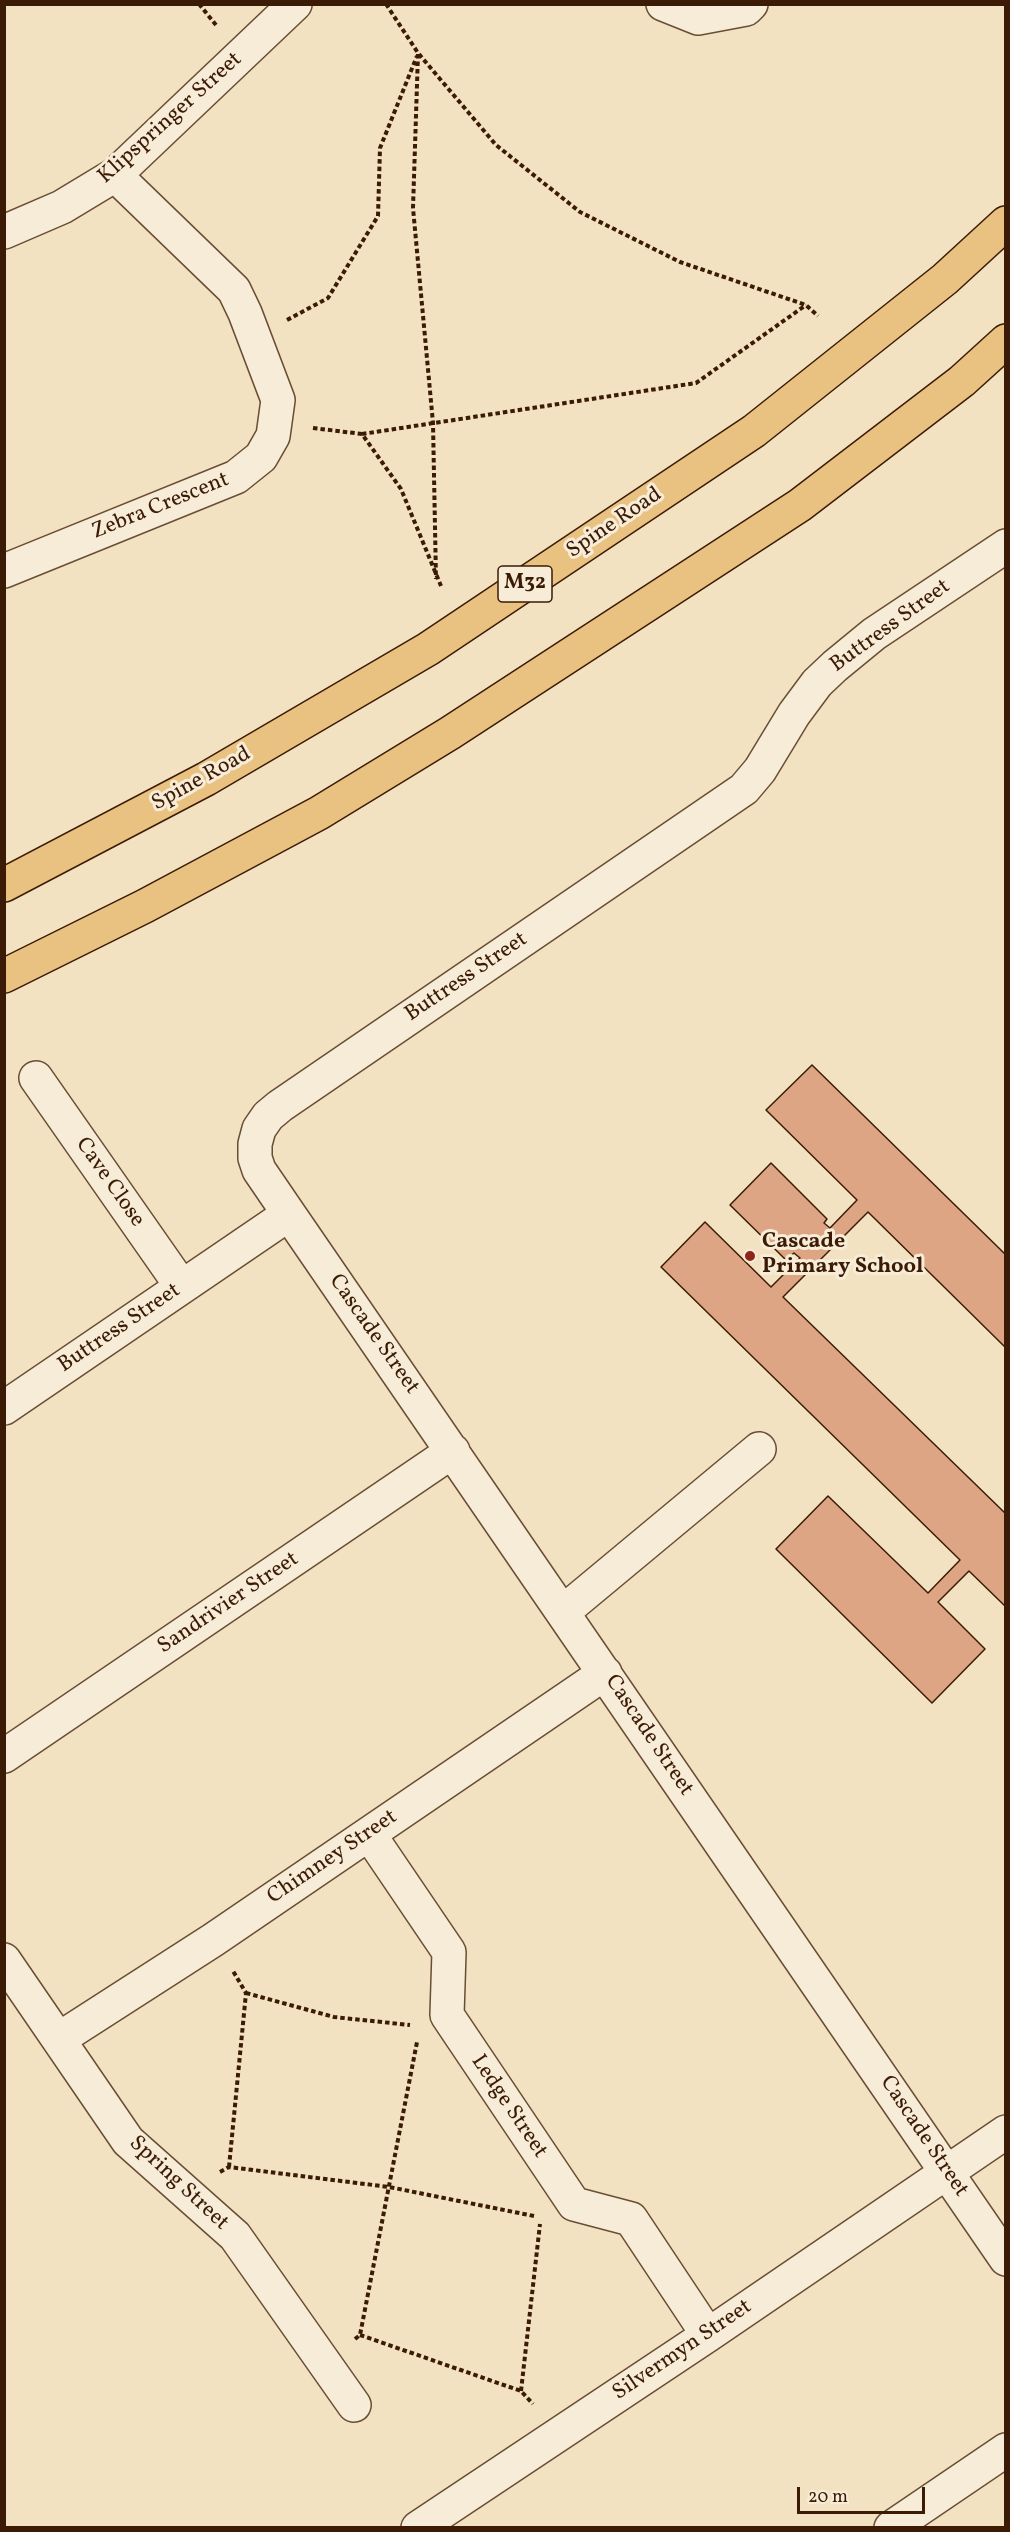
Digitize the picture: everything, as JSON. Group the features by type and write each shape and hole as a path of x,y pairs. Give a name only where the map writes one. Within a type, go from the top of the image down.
{"main road":[{"name":"Spine Road","path":"4,885 206,779 428,649 754,431 945,279 1005,223"},
{"path":"4,976 145,906 319,813 450,733 800,505 962,381 1005,341"}],"street":[{"name":"Klipspringer Street","path":"4,232 62,207 116,175 295,4"},
{"path":"663,4 698,18 746,9 751,4"},
{"name":"Zebra Crescent","path":"4,571 236,477 261,457 273,435 278,400 255,337 234,290 116,175"},
{"name":"Buttress Street","path":"4,1408 289,1214 259,1170 255,1158 255,1144 259,1129 268,1116 744,789 760,770 794,714 817,683 834,666 874,634 1005,546"},
{"name":"Cave Close","path":"36,1078 182,1287"},
{"name":"Cascade Street","path":"289,1214 1005,2259"},
{"path":"563,1612 759,1449"},
{"name":"Sandrivier Street","path":"4,1756 453,1451"},
{"name":"Chimney Street","path":"59,2039 213,1940 605,1673"},
{"name":"Ledge Street","path":"369,1834 449,1952 447,2015 567,2194 574,2204 631,2219 708,2335"},
{"name":"Spring Street","path":"4,1960 128,2141 235,2236 354,2406"},
{"name":"Silvermyn Street","path":"418,2528 708,2335 1005,2132"},
{"path":"891,2528 1005,2450"}],"path":[{"path":"386,4 418,53 496,145 580,212 680,262 806,305 818,316"},
{"path":"255,337 328,298 378,216 380,148 418,53"},
{"path":"418,53 412,208 433,423 436,579"},
{"path":"276,423 362,434 696,383 806,305"},
{"path":"362,434 401,489 436,579 441,586"},
{"path":"213,1940 246,1993 229,2167"},
{"path":"246,1993 334,2018 420,2026"},
{"path":"328,2368 360,2335 418,2037"},
{"path":"187,2194 229,2167 389,2187 540,2217 521,2391"},
{"path":"360,2335 521,2391 559,2434"}],"building":[{"path":"812,1065 1006,1255 1006,1348 868,1212 783,1297 1006,1514 1006,1607 969,1571 938,1602 985,1649 932,1703 776,1549 828,1496 928,1593 960,1560 661,1267 705,1222 771,1287 800,1258 794,1253 786,1260 730,1205 771,1163 827,1219 824,1223 830,1228 857,1200 766,1110"}],"place":[{"name":"Cascade Primary School","path":"750,1256"}]}
